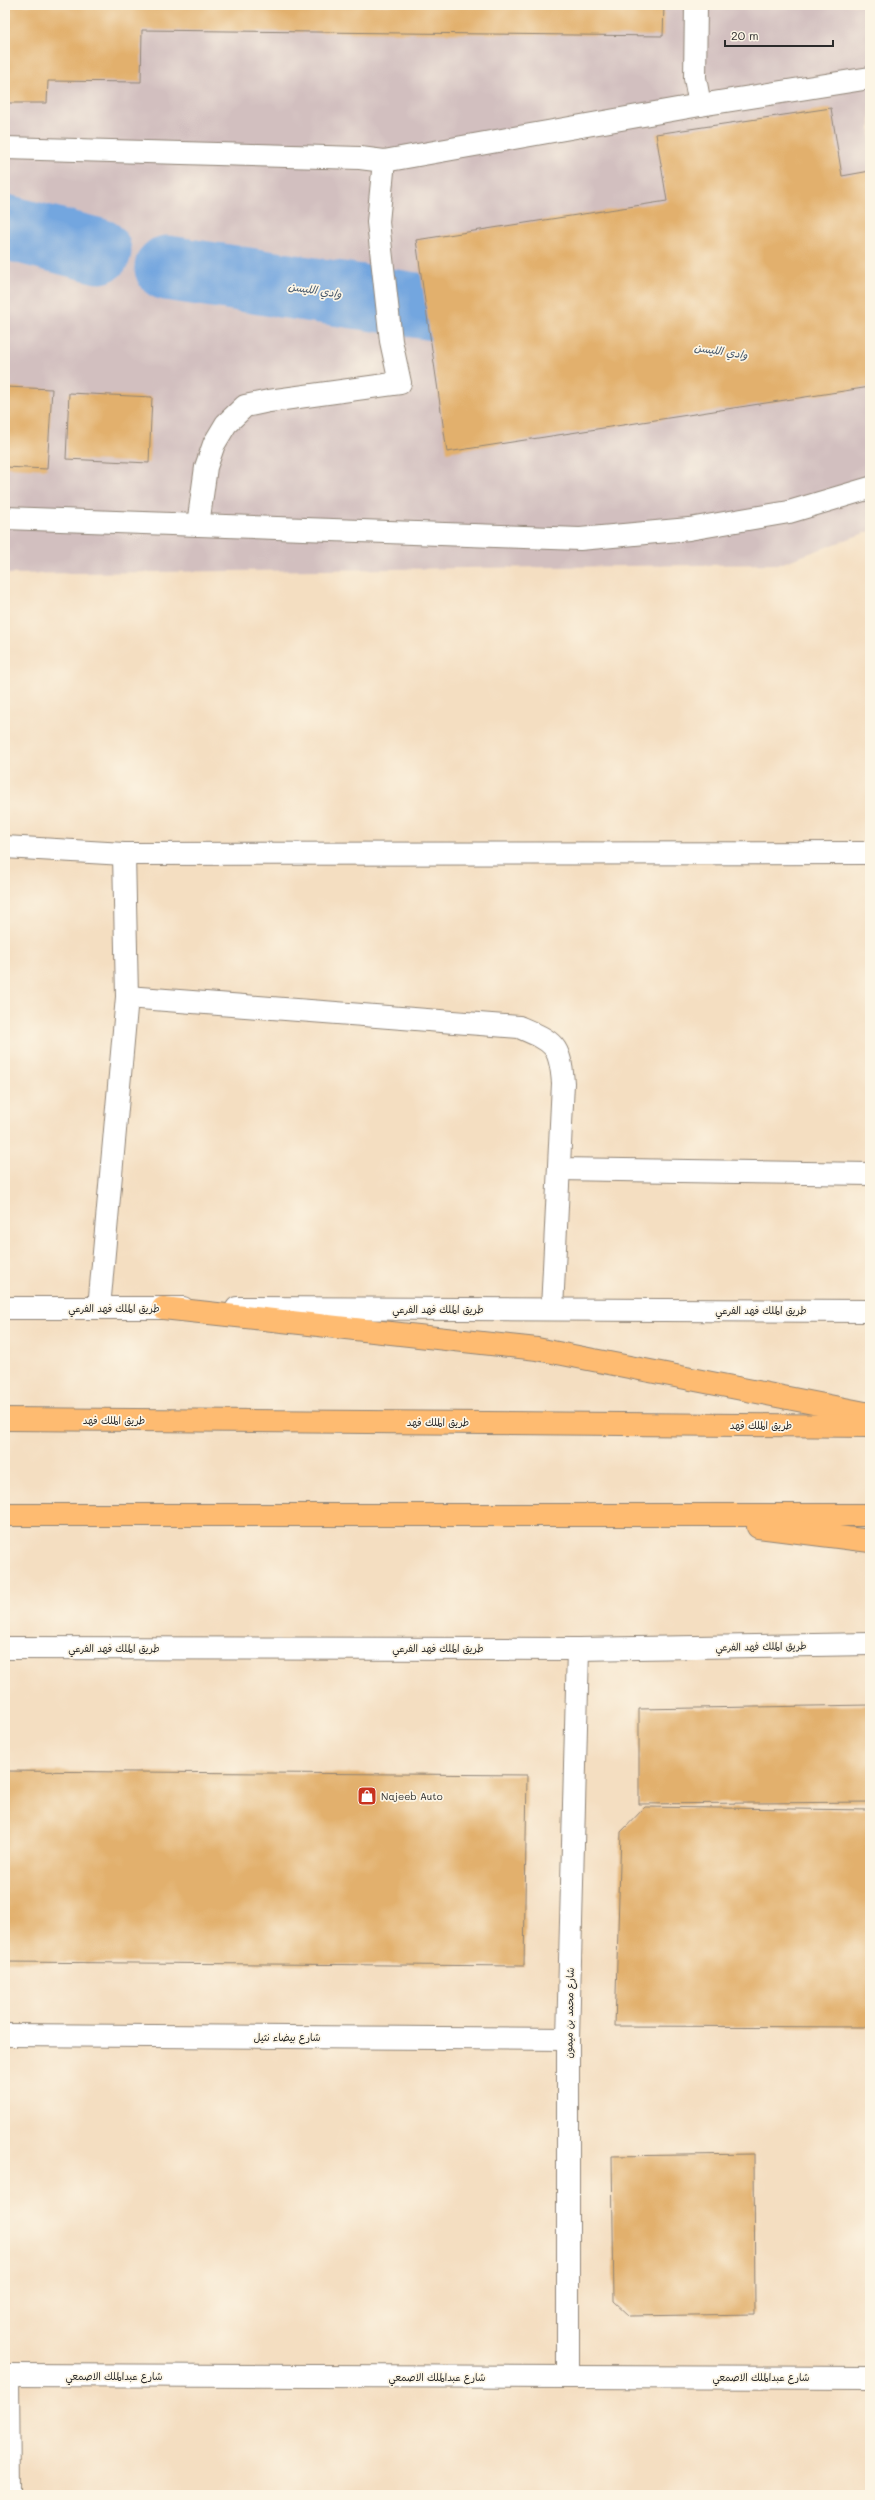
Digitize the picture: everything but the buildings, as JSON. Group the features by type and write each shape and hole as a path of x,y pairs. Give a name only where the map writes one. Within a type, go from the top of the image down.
{"highway":[{"path":"163,1308 537,1349 870,1414"},
{"name":"طريق الملك فهد","path":"5,1419 870,1426"},
{"path":"5,1515 870,1515"},
{"path":"666,1515 870,1541"}],"street":[{"path":"696,5 695,78 700,105"},
{"path":"5,148 352,158 384,161 700,105 870,78"},
{"path":"198,525 206,466 214,444 226,424 245,406 269,401 400,383 391,341 378,222 384,161"},
{"path":"5,518 580,540 689,529 790,512 870,488"},
{"path":"5,847 124,854 870,853"},
{"path":"99,1308 127,997 124,854"},
{"path":"127,997 519,1027 545,1038 561,1056 563,1083 552,1309"},
{"path":"559,1169 870,1174"},
{"name":"طريق الملك فهد الفرعي","path":"5,1308 870,1311"},
{"name":"طريق الملك فهد الفرعي","path":"5,1648 578,1648 870,1644"},
{"name":"شارع محمد بن ميمون","path":"568,2377 568,2039 578,1648"},
{"name":"شارع بيضاء نثيل","path":"5,2035 568,2039"},
{"path":"7,2375 9,2495"},
{"name":"شارع عبدالملك الاصمعي","path":"7,2375 870,2378"}],"shaded area":[{"path":"5,5 870,5 870,531 780,564 5,574"}],"waterway":[{"name":"وادي الليسن","path":"5,227 99,251"},
{"name":"وادي الليسن","path":"167,268 462,312"}],"place":[{"name":"Najeeb Auto","path":"367,1796"}]}
